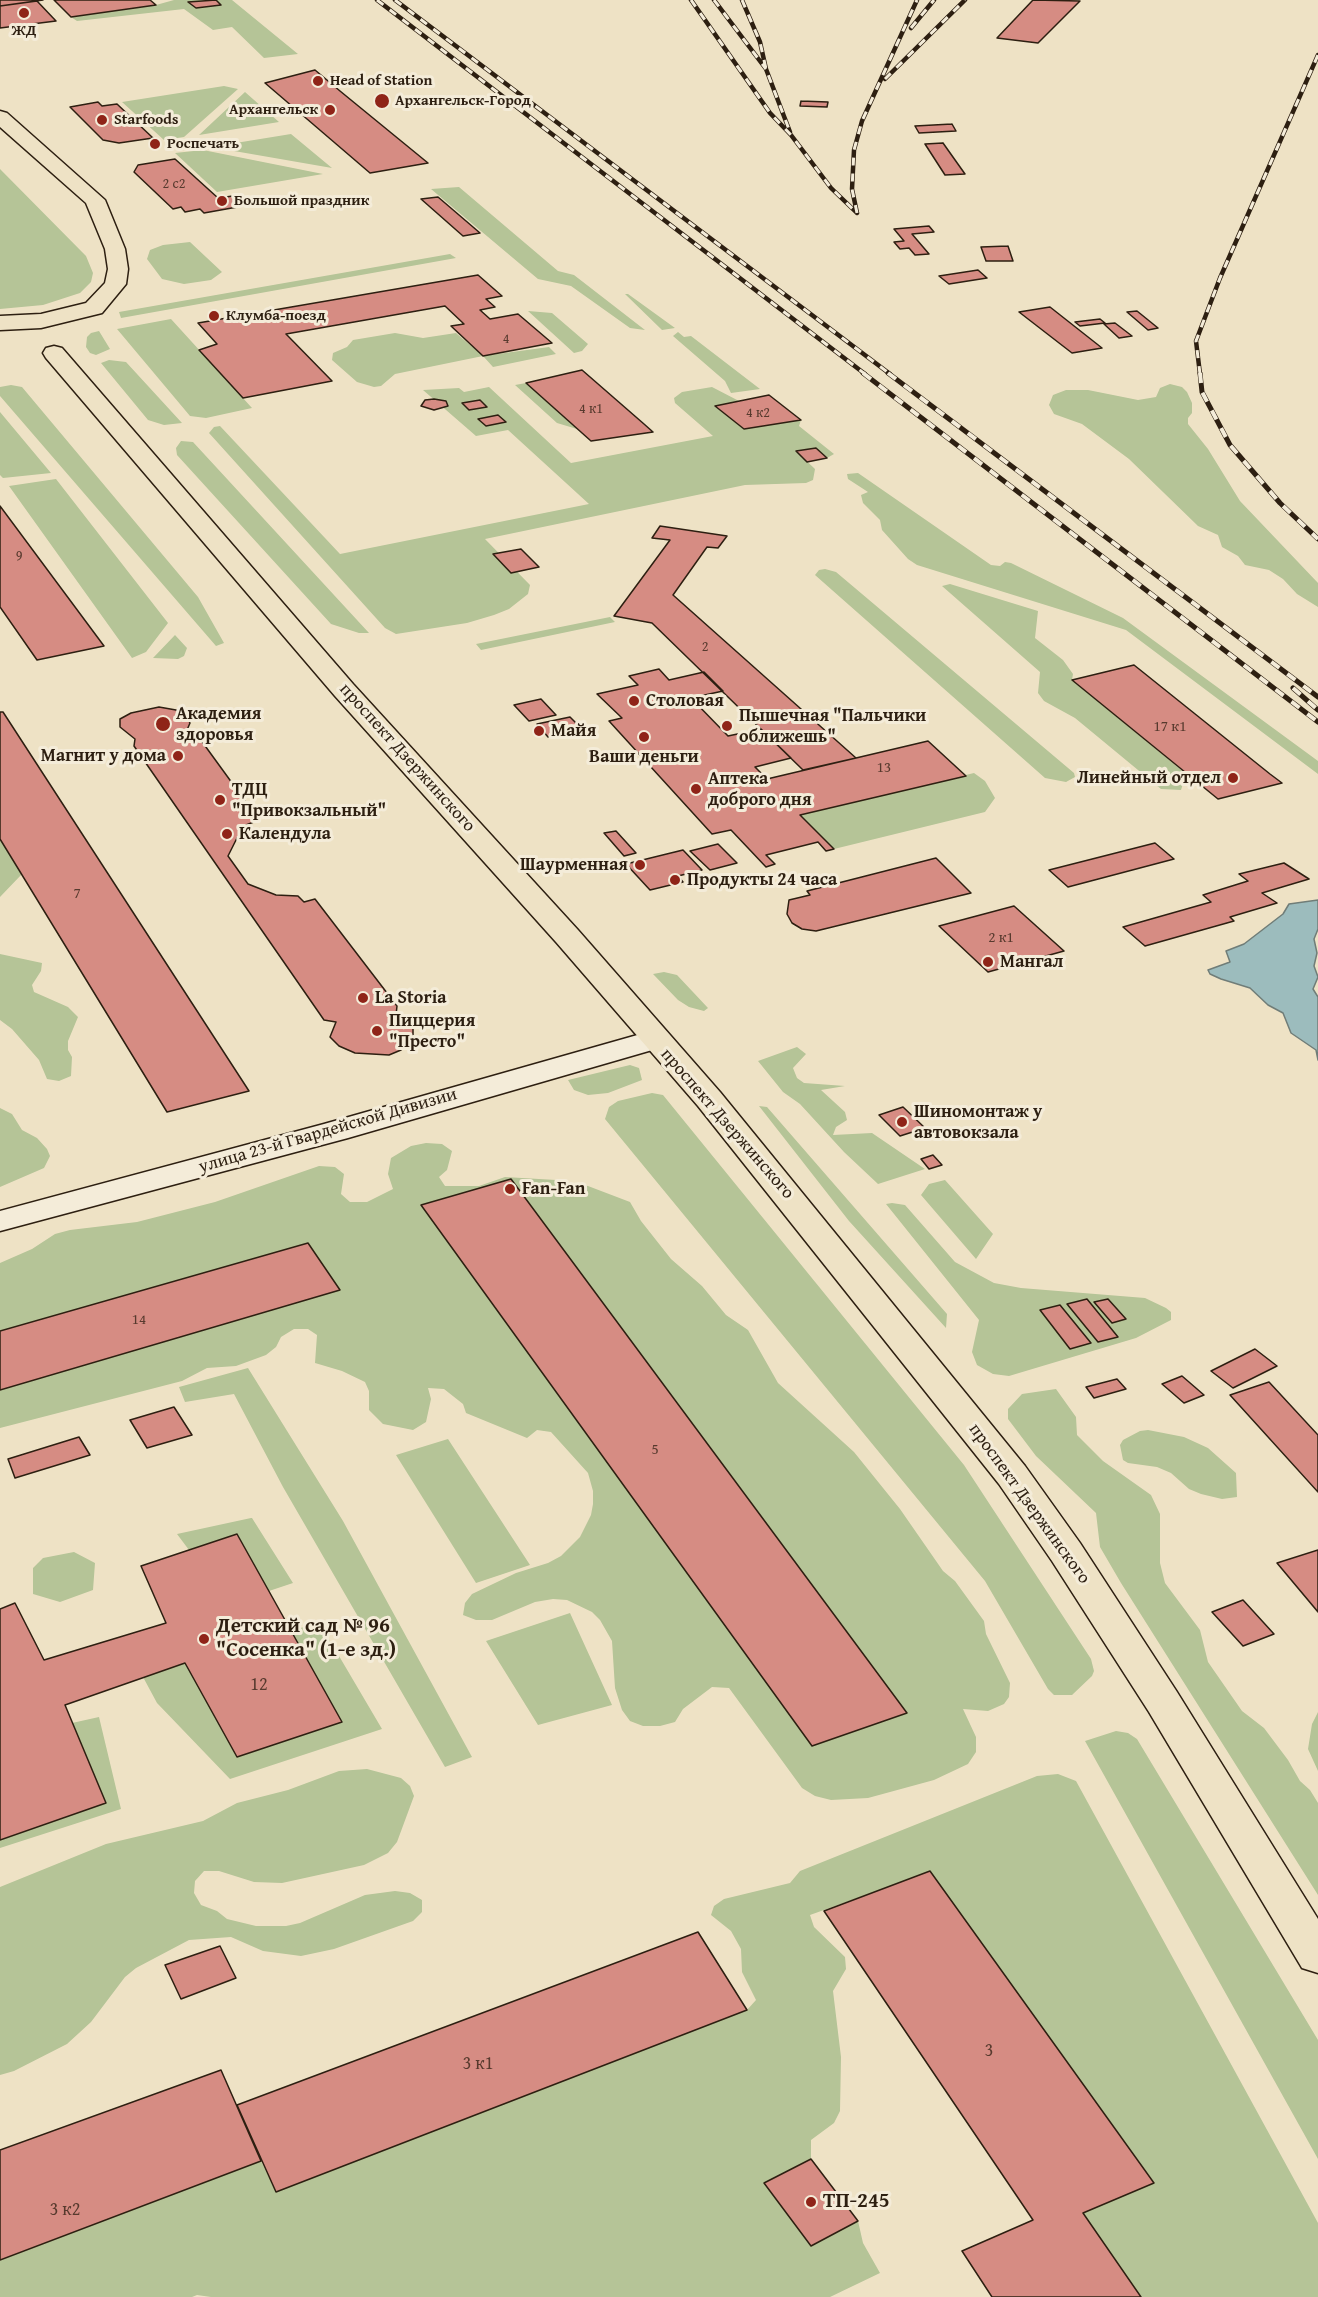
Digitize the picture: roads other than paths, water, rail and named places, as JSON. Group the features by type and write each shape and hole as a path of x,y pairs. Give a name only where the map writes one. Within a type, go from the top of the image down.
{"main road":[{"path":"0,117 95,200 115,249 118,269 115,284 94,308 36,347 0,336"},
{"path":"0,323 50,319 94,308"},
{"name":"проспект Дзержинского","path":"36,347 567,936 655,1040 709,1099 797,1206 930,1377 1012,1475 1066,1552 1163,1702 1318,1956"}],"street":[{"name":"улица 23-й Гвардейской Дивизии","path":"0,1221 336,1131 655,1040"}],"water":[{"path":"1318,900 1318,929 1314,939 1317,953 1314,966 1318,977 1313,989 1318,997 1318,1060 1316,1050 1291,1033 1283,1013 1268,1005 1250,988 1221,979 1210,974 1208,970 1230,962 1226,951 1244,944 1283,914 1289,904"}],"railway":[{"path":"377,0 865,374"},
{"path":"395,0 890,374"},
{"path":"691,0 770,113 791,135 831,188 857,213 852,189 854,150 862,121 917,0"},
{"path":"714,0 766,69"},
{"path":"742,0 760,42 766,69"},
{"path":"911,28 934,0"},
{"path":"885,79 965,0"},
{"path":"1200,374 1196,341 1220,278 1318,55"},
{"path":"766,69 790,132"},
{"path":"863,373 1318,722"},
{"path":"888,373 1318,697"},
{"path":"1200,373 1202,392 1230,445 1280,503 1318,539"},
{"path":"1293,688 1318,710"}],"place":[{"name":"ЖД","path":"24,13"},
{"name":"Head of Station","path":"318,81"},
{"name":"Архангельск-Город","path":"382,101"},
{"name":"Архангельск","path":"330,110"},
{"name":"Starfoods","path":"102,120"},
{"name":"Роспечать","path":"155,144"},
{"name":"Большой праздник","path":"222,201"},
{"name":"Клумба-поезд","path":"214,316"},
{"name":"Столовая","path":"634,701"},
{"name":"Академия здоровья","path":"163,724"},
{"name":"Пышечная \"Пальчики оближешь\"","path":"727,726"},
{"name":"Майя","path":"539,731"},
{"name":"Ваши деньги","path":"644,737"},
{"name":"Магнит у дома","path":"178,756"},
{"name":"Линейный отдел","path":"1233,778"},
{"name":"Аптека доброго дня","path":"696,789"},
{"name":"ТДЦ \"Привокзальный\"","path":"220,800"},
{"name":"Календула","path":"227,834"},
{"name":"Шаурменная","path":"640,865"},
{"name":"Продукты 24 часа","path":"675,880"},
{"name":"Мангал","path":"988,962"},
{"name":"La Storia","path":"363,998"},
{"name":"Пиццерия \"Престо\"","path":"377,1031"},
{"name":"Шиномонтаж у автовокзала","path":"902,1122"},
{"name":"Fan-Fan","path":"510,1189"},
{"name":"Детский сад № 96 \"Сосенка\" (1-е зд.)","path":"204,1639"},
{"name":"ТП-245","path":"811,2202"}]}
